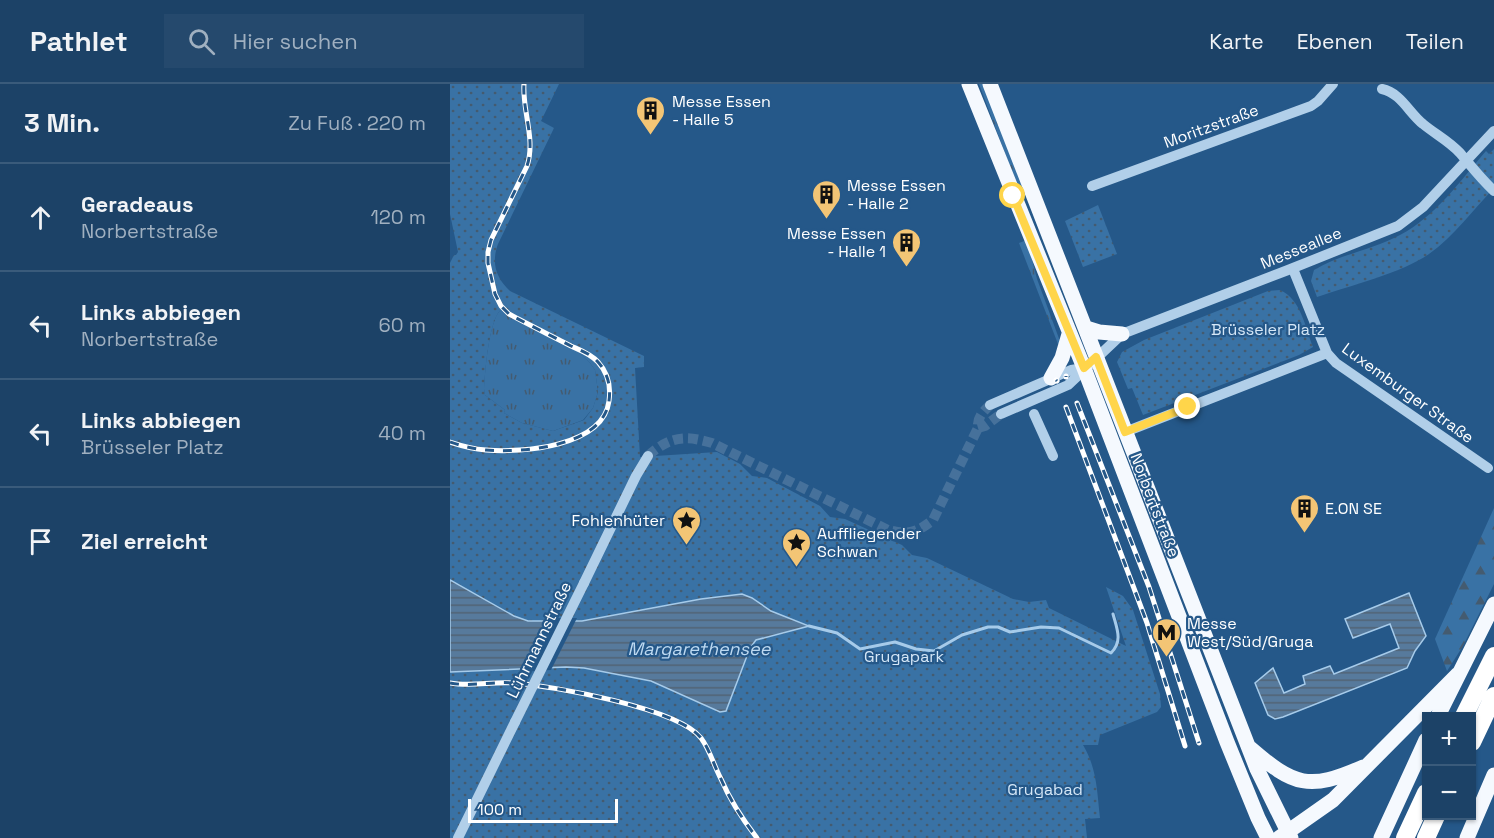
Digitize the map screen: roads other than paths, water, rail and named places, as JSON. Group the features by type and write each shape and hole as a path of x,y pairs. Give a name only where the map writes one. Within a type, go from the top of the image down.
{"highway":[{"path":"1466,712 1494,656"},
{"path":"1476,734 1494,696"},
{"path":"1405,838 1422,802"},
{"path":"1426,838 1434,820"}],"main road":[{"name":"Norbertstraße","path":"969,84 1084,368 1257,818 1268,838"},
{"name":"Norbertstraße","path":"990,84 1248,746 1286,836"},
{"path":"1086,328 1099,332 1122,334"},
{"path":"1051,378 1062,358 1069,334"},
{"path":"1440,712 1494,604"},
{"path":"1286,836 1333,800 1458,674"},
{"path":"1248,746 1272,767 1305,783 1337,778 1371,764"},
{"path":"1381,838 1422,749"},
{"path":"1467,838 1494,775"}],"street":[{"name":"Moritzstraße","path":"1092,186 1311,106 1333,84"},
{"path":"1382,89 1395,94 1423,124 1443,137 1494,191"},
{"name":"Messeallee","path":"1096,357 1122,334 1398,226 1423,207 1494,131"},
{"name":"Luxemburger Straße","path":"1293,269 1327,352 1336,363 1488,468"},
{"path":"1125,432 1327,352"},
{"path":"1000,414 1068,385 1096,357"},
{"path":"990,405 1071,370 1084,368"},
{"path":"1034,414 1053,456"},
{"name":"Lührmannstraße","path":"458,838 636,476 648,456"}],"water":[{"name":"Margarethensee","path":"450,580 514,616 528,621 582,621 701,599 742,594 771,611 809,626 756,640 750,648 726,711 720,712 651,681 584,668 450,672"},
{"path":"1409,593 1426,636 1415,651 1407,668 1283,717 1275,719 1268,715 1255,683 1273,668 1284,693 1305,684 1303,676 1330,666 1334,674 1399,648 1390,624 1353,638 1345,619"}],"waterway":[{"path":"809,626 837,633 860,649 895,642 916,649 934,651 962,635 988,627 998,627 1010,632 1041,627 1059,628 1111,653 1118,639 1113,614"}],"tunnel":[{"path":"648,456 663,444 678,439 686,438 712,443 888,530 912,532 933,520 978,428 980,418 990,405"},
{"path":"978,428 985,426 1001,414"}],"railway":[{"path":"450,442 477,449 501,451 559,444 577,438 592,428 603,416 609,401 610,391 606,375 595,359 509,314 501,306 495,294 488,263 488,252 491,240 527,166 529,156 524,84"},
{"path":"1077,403 1149,587 1199,743"},
{"path":"1066,407 1147,623 1185,746"},
{"path":"450,683 514,683 584,694 642,708 688,727 701,738 733,802 757,838"}],"place":[{"name":"Messe Essen - Halle 5","path":"651,136"},
{"name":"Messe Essen - Halle 2","path":"826,220"},
{"name":"Messe Essen - Halle 1","path":"907,268"},
{"name":"E.ON SE","path":"1304,534"},
{"name":"Fohlenhüter","path":"686,546"},
{"name":"Auffliegender Schwan","path":"796,568"},
{"name":"Messe West/Süd/Gruga","path":"1166,658"}],"park label":[{"name":"Brüsseler Platz","path":"1268,329"},
{"name":"Grugapark","path":"904,656"},
{"name":"Grugabad","path":"1045,789"}]}
